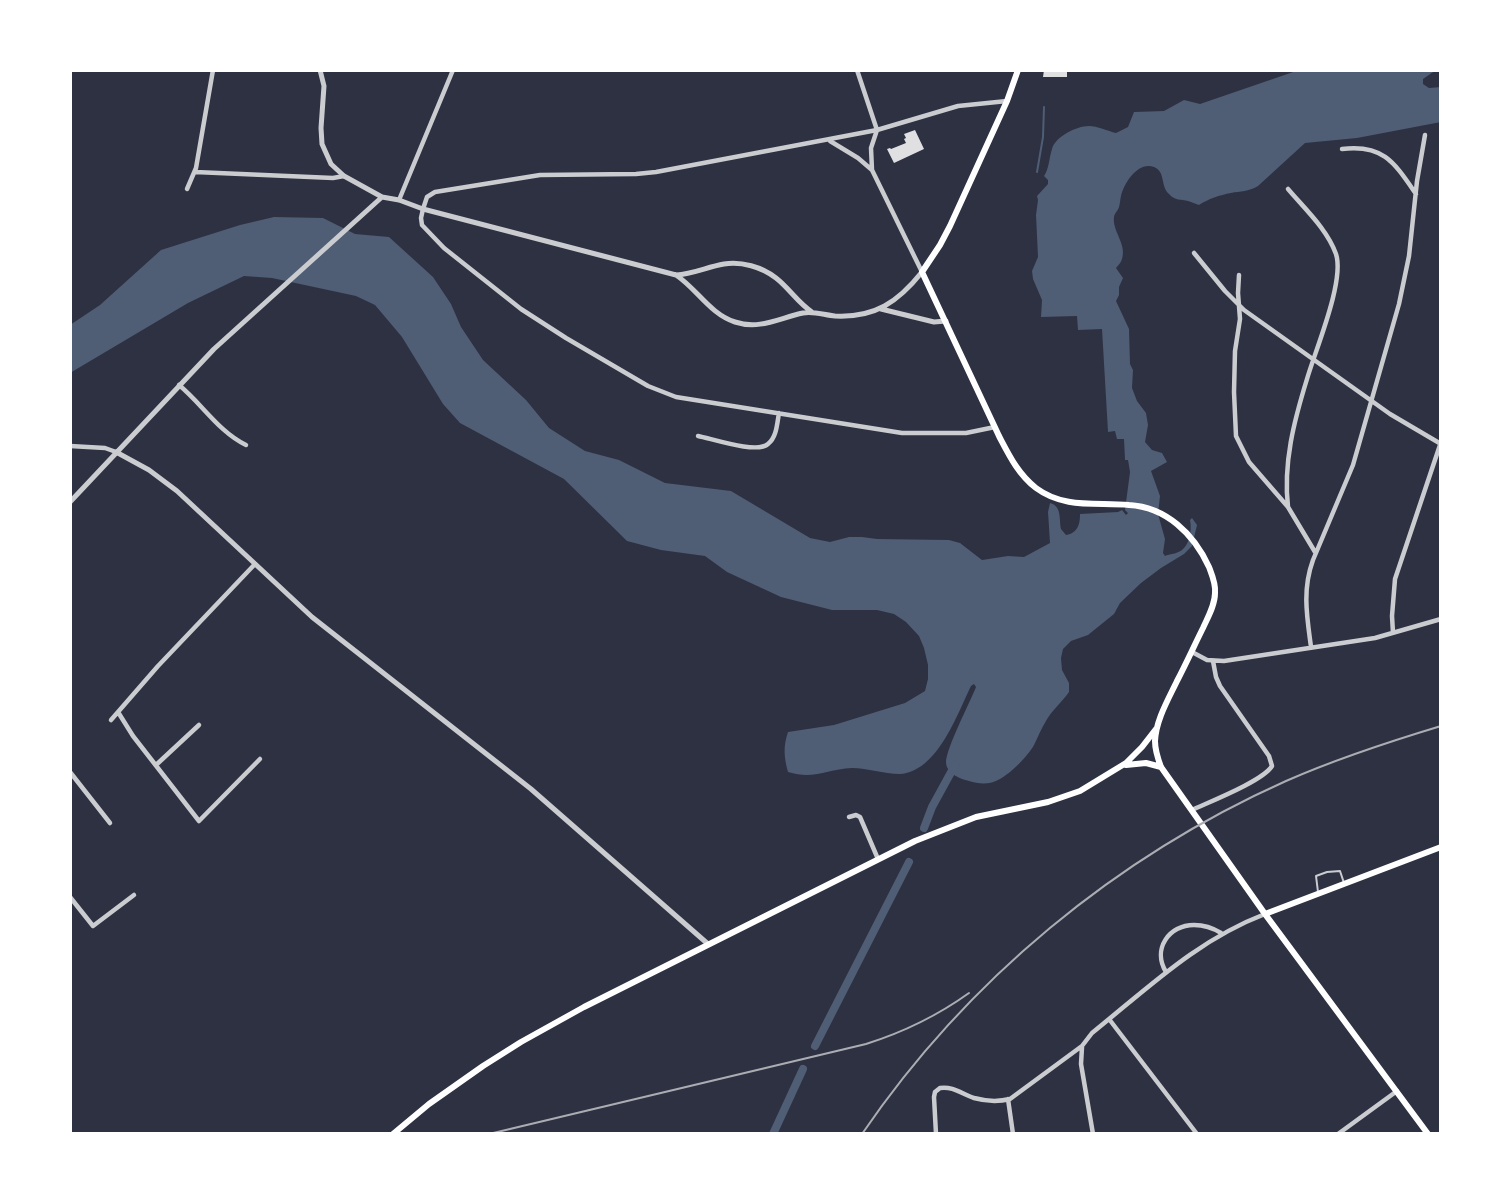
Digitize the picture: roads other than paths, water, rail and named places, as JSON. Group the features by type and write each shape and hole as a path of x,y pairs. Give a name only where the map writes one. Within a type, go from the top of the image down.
{"main road":[{"path":"1018,70 1007,101 950,226 922,272 995,427 1017,468 1029,482 1040,491 1078,504 1126,505 1160,512 1191,538 1209,566 1215,590 1213,606 1158,726 1156,748 1161,767 1265,914 1428,1134"},
{"path":"393,1134 460,1082 521,1042 584,1007 915,841 987,814 1070,796 1121,767 1142,747 1158,726"},
{"path":"1121,767 1139,763 1152,763 1161,767"},
{"path":"1265,914 1441,847"}],"street":[{"path":"187,189 195,172 213,70"},
{"path":"320,70 324,86 321,144 331,164 344,176 382,197 676,275 724,264 751,266 776,278 812,312"},
{"path":"399,200 453,70"},
{"path":"676,275 718,313 735,322 757,325 812,312 852,316 881,309 898,298 922,272 872,170 870,148 877,130 857,70"},
{"path":"995,427 960,433 902,433 676,397 648,386 521,309 444,248 422,225 421,218 427,197 435,192 540,175 656,172 877,130 958,106 1007,101"},
{"path":"1311,647 1305,593 1308,576 1347,480 1401,295 1411,244 1425,135"},
{"path":"830,140 872,170"},
{"path":"1342,149 1363,147 1382,153 1398,169 1416,194"},
{"path":"195,172 333,178 344,176"},
{"path":"1288,190 1323,230 1337,260 1335,286 1290,444 1286,474 1288,507"},
{"path":"70,502 226,337 382,197"},
{"path":"1194,253 1239,306 1370,400 1441,443 1395,579 1393,633"},
{"path":"1239,275 1234,399 1239,444 1252,467 1288,507 1316,553"},
{"path":"881,309 932,322 946,321"},
{"path":"179,385 233,438 246,445"},
{"path":"698,436 762,447 773,439 779,413"},
{"path":"70,446 105,448 116,452 166,482 312,617 531,789 708,944"},
{"path":"111,720 254,564"},
{"path":"1192,652 1213,661 1367,640 1441,619"},
{"path":"1192,810 1269,772 1272,766 1269,756 1220,686 1213,661"},
{"path":"118,712 133,736 199,821 260,759"},
{"path":"156,765 199,725"},
{"path":"70,772 110,823"},
{"path":"849,817 860,817 878,859"},
{"path":"70,897 93,926 134,895"},
{"path":"936,1134 934,1097 938,1089 954,1088 982,1100 1008,1099 1082,1046 1087,1037 1200,947 1222,933 1265,914"},
{"path":"1166,972 1161,965 1160,954 1164,941 1177,929 1192,925 1210,927 1222,933"},
{"path":"1109,1019 1197,1134"},
{"path":"1082,1046 1081,1064 1093,1134"},
{"path":"1338,1134 1397,1091"},
{"path":"1008,1099 1013,1134"}],"lane":[{"path":"1318,894 1316,876 1340,871 1345,884"}],"water":[{"path":"1299,70 1436,70 1423,79 1423,84 1429,88 1441,87 1441,122 1357,138 1305,143 1258,186 1218,196 1199,205 1171,196 1166,191 1160,172 1154,167 1143,167 1133,174 1123,191 1114,217 1123,253 1116,268 1123,278 1116,301 1129,329 1132,388 1146,413 1148,425 1145,442 1152,450 1162,453 1167,462 1151,471 1160,496 1158,514 1165,539 1165,556 1185,547 1190,536 1192,518 1197,525 1192,546 1184,554 1141,583 1120,603 1114,614 1088,635 1071,641 1063,649 1062,670 1069,683 1069,692 1048,717 1028,754 1009,773 992,782 962,779 951,772 946,762 976,687 974,684 935,753 913,771 894,774 852,768 813,775 788,772 785,742 788,732 834,725 905,703 925,691 928,665 919,636 894,614 877,610 832,610 781,597 727,572 705,556 661,550 627,541 564,479 460,423 443,404 402,337 375,305 356,296 272,278 244,276 188,303 70,373 70,325 100,305 161,250 274,217 323,218 355,234 389,237 433,277 483,360 526,400 549,428 585,451 619,460 665,483 731,491 810,538 830,542 849,537 949,540 960,543 982,560 1008,556 1024,557 1050,543 1050,503 1058,510 1061,529 1066,535 1078,528 1080,514 1122,510 1126,515 1128,513 1125,510 1130,472 1128,460 1125,460 1124,439 1117,439 1115,431 1108,432 1102,329 1078,330 1077,316 1041,317 1042,300 1033,279 1032,271 1038,257 1037,196 1048,184 1044,176 1054,145 1062,136 1084,126 1116,133 1128,127 1134,112 1164,111 1184,100 1200,104"}],"waterway":[{"path":"1037,172 1043,137 1044,107"},
{"path":"924,828 955,765"},
{"path":"815,1046 909,862"},
{"path":"773,1134 803,1069"}],"railway":[{"path":"862,1134 903,1078 997,975 1050,928 1105,885 1223,812 1286,781 1362,751 1441,726"},
{"path":"489,1134 866,1044 920,1023 969,993"}]}
